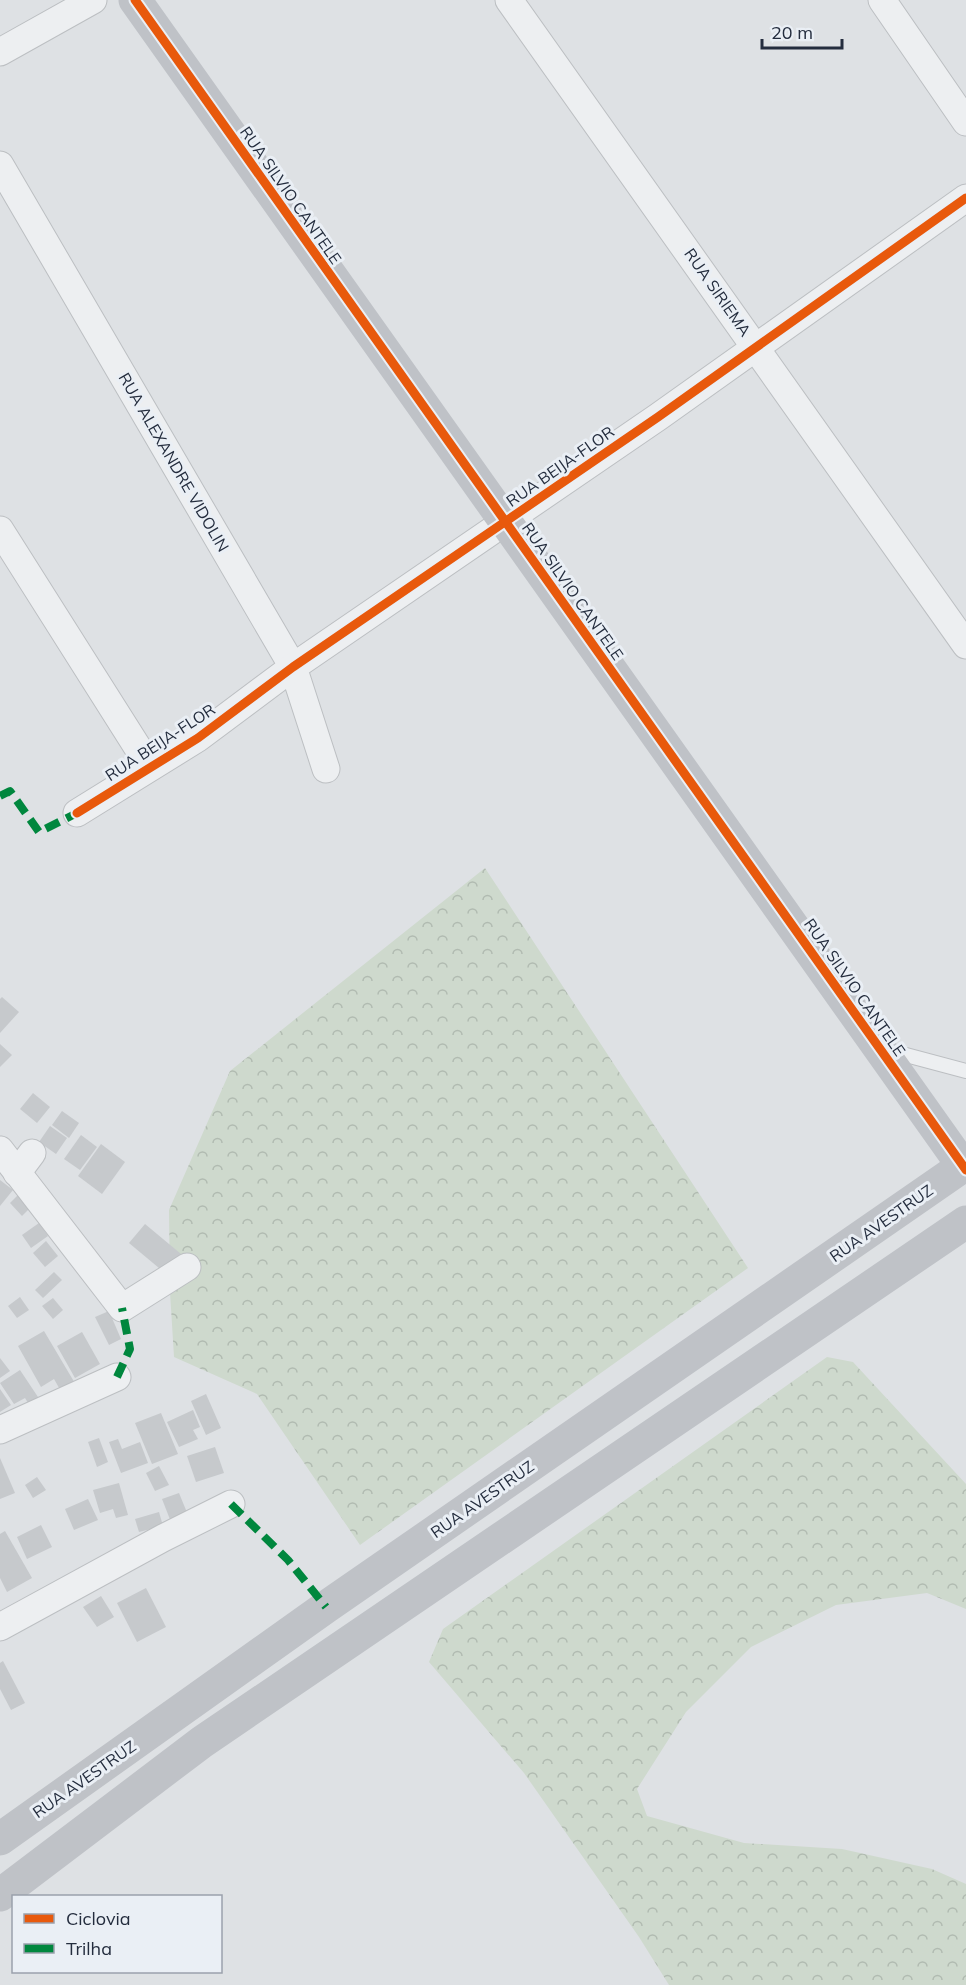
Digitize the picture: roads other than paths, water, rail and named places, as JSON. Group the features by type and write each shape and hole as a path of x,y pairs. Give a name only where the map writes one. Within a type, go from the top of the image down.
{"main road":[{"name":"RUA SILVIO CANTELE","path":"135,0 965,1167"},
{"name":"RUA AVESTRUZ","path":"0,1839 326,1607 965,1167"},
{"path":"0,1895 202,1742 966,1222"}],"street":[{"path":"0,52 93,0"},
{"name":"RUA SIRIEMA","path":"509,0 966,645"},
{"path":"882,0 966,122"},
{"name":"RUA ALEXANDRE VIDOLIN","path":"0,165 293,667 326,769"},
{"name":"RUA BEIJA-FLOR","path":"77,813 198,738 293,667 506,522 966,198"},
{"path":"0,530 150,767"},
{"path":"0,1150 25,1163 122,1308 187,1267"},
{"path":"0,1430 117,1377"},
{"path":"0,1628 163,1538 231,1504"}],"lane":[{"path":"886,1058 906,1055 966,1071"}]}
